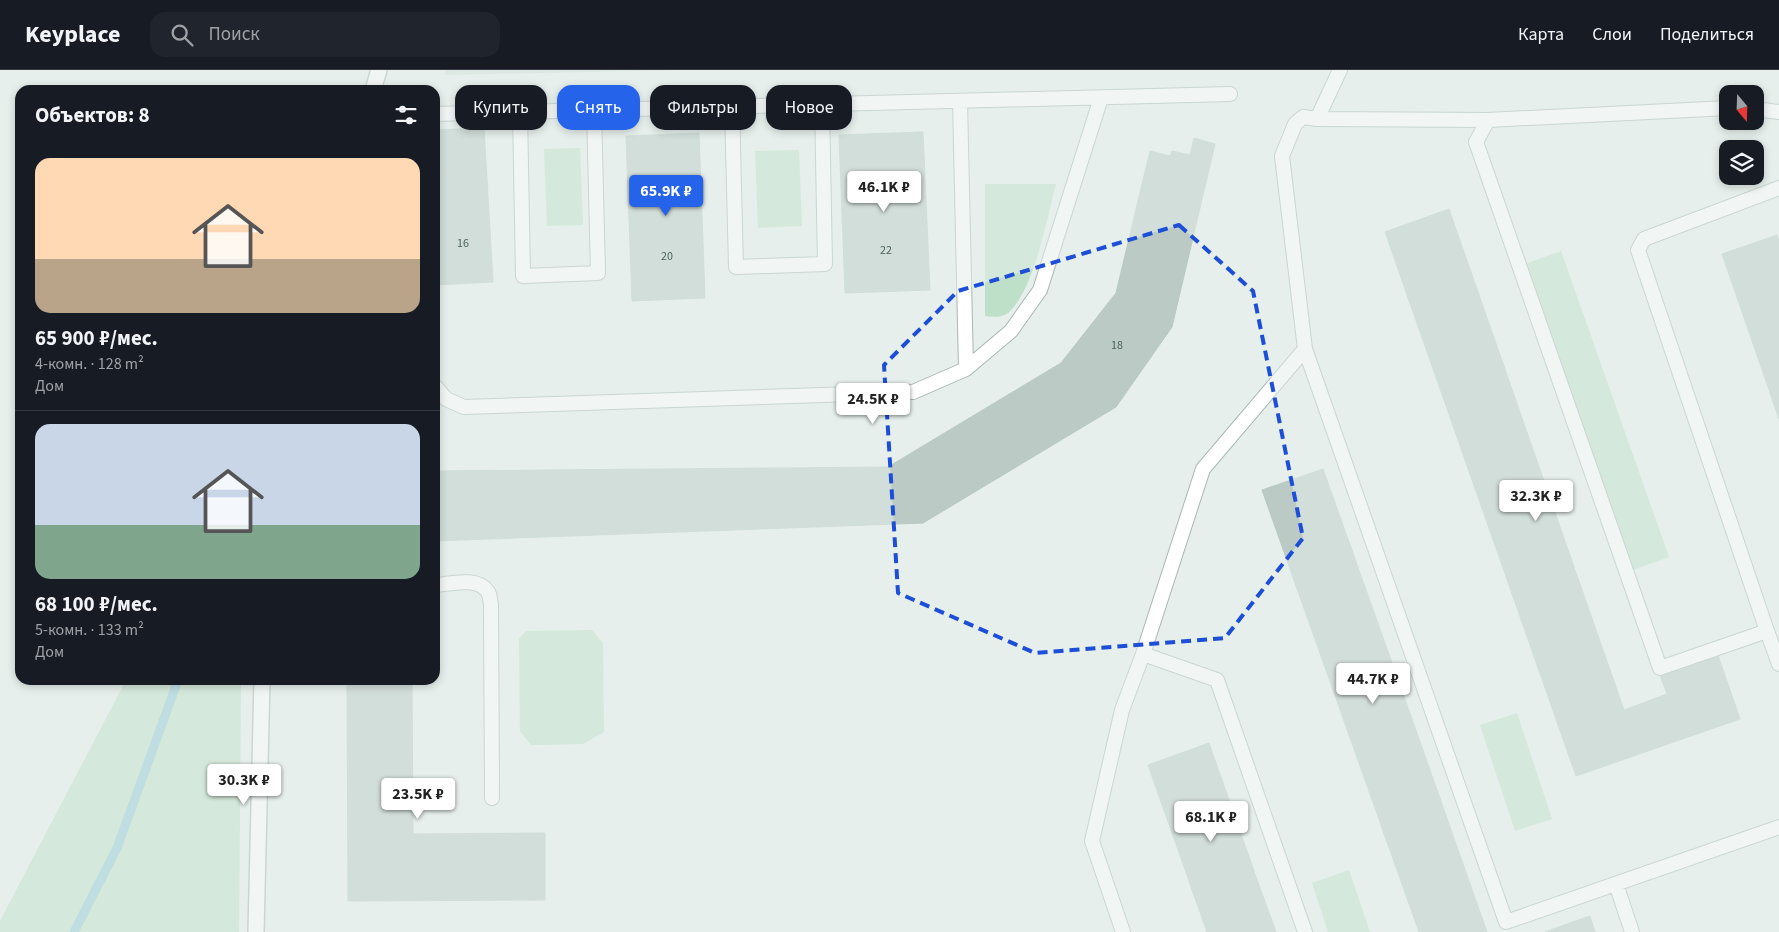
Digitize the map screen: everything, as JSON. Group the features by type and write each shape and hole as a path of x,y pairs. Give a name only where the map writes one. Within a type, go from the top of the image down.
{"street":[{"path":"374,85 378,70"},
{"path":"256,932 262,685"}],"lane":[{"path":"1317,119 1340,70"},
{"path":"852,103 1230,94"},
{"path":"440,392 446,399 464,407 913,392 966,369 1011,331 1040,290 1101,98"},
{"path":"960,101 966,369"},
{"path":"1719,108 1488,120 1317,119 1303,117 1295,124 1282,156 1305,348 1506,922 1779,827"},
{"path":"1764,110 1779,112"},
{"path":"440,114 455,114"},
{"path":"1488,120 1476,142 1660,668 1767,631"},
{"path":"520,130 523,276 598,273 594,130"},
{"path":"733,130 736,268 825,264 822,130"},
{"path":"1779,188 1644,239 1638,250 1779,664"},
{"path":"1123,932 1092,841 1122,710 1143,654 1203,469 1305,348"},
{"path":"440,585 469,582 480,585 488,592 491,604 492,798"},
{"path":"1143,654 1217,680 1305,932"},
{"path":"1616,884 1632,932"}],"highlighted area":[{"path":"1179,225 1253,291 1303,538 1225,638 1035,653 898,593 884,365 958,291"}],"shaded area":[{"path":"446,70 677,70 445,75"}],"green space":[{"path":"580,148 583,225 547,226 544,149"},
{"path":"799,150 802,226 758,228 755,151"},
{"path":"985,184 1056,184 1044,234 1025,288 1008,313 997,317 985,316"},
{"path":"1561,251 1669,557 1633,570 1525,264"},
{"path":"592,630 603,643 604,732 583,744 531,745 520,731 519,639 526,631"},
{"path":"123,685 241,685 239,932 0,932 0,921"},
{"path":"1517,713 1552,819 1515,831 1480,725"},
{"path":"1349,870 1370,932 1328,932 1312,883"}],"building":[{"path":"440,130 484,130 493,282 440,285"},
{"path":"923,132 930,290 845,293 839,135"},
{"path":"699,133 705,298 632,301 626,136"},
{"path":"1194,138 1215,144 1172,327 1116,407 923,523 440,541 440,471 888,467 1061,363 1116,293 1150,151 1170,156 1172,151 1190,155"},
{"path":"1449,209 1624,710 1667,694 1660,675 1718,655 1740,719 1576,776 1385,232"},
{"path":"1777,235 1779,242 1779,419 1722,254"},
{"path":"1323,469 1487,932 1419,932 1262,490"},
{"path":"347,685 412,685 413,834 545,833 545,900 348,901"},
{"path":"1209,743 1276,932 1207,932 1148,765"},
{"path":"1590,916 1595,932 1545,932 1564,925"}],"waterway":[{"path":"74,932 117,848 176,685"}]}
